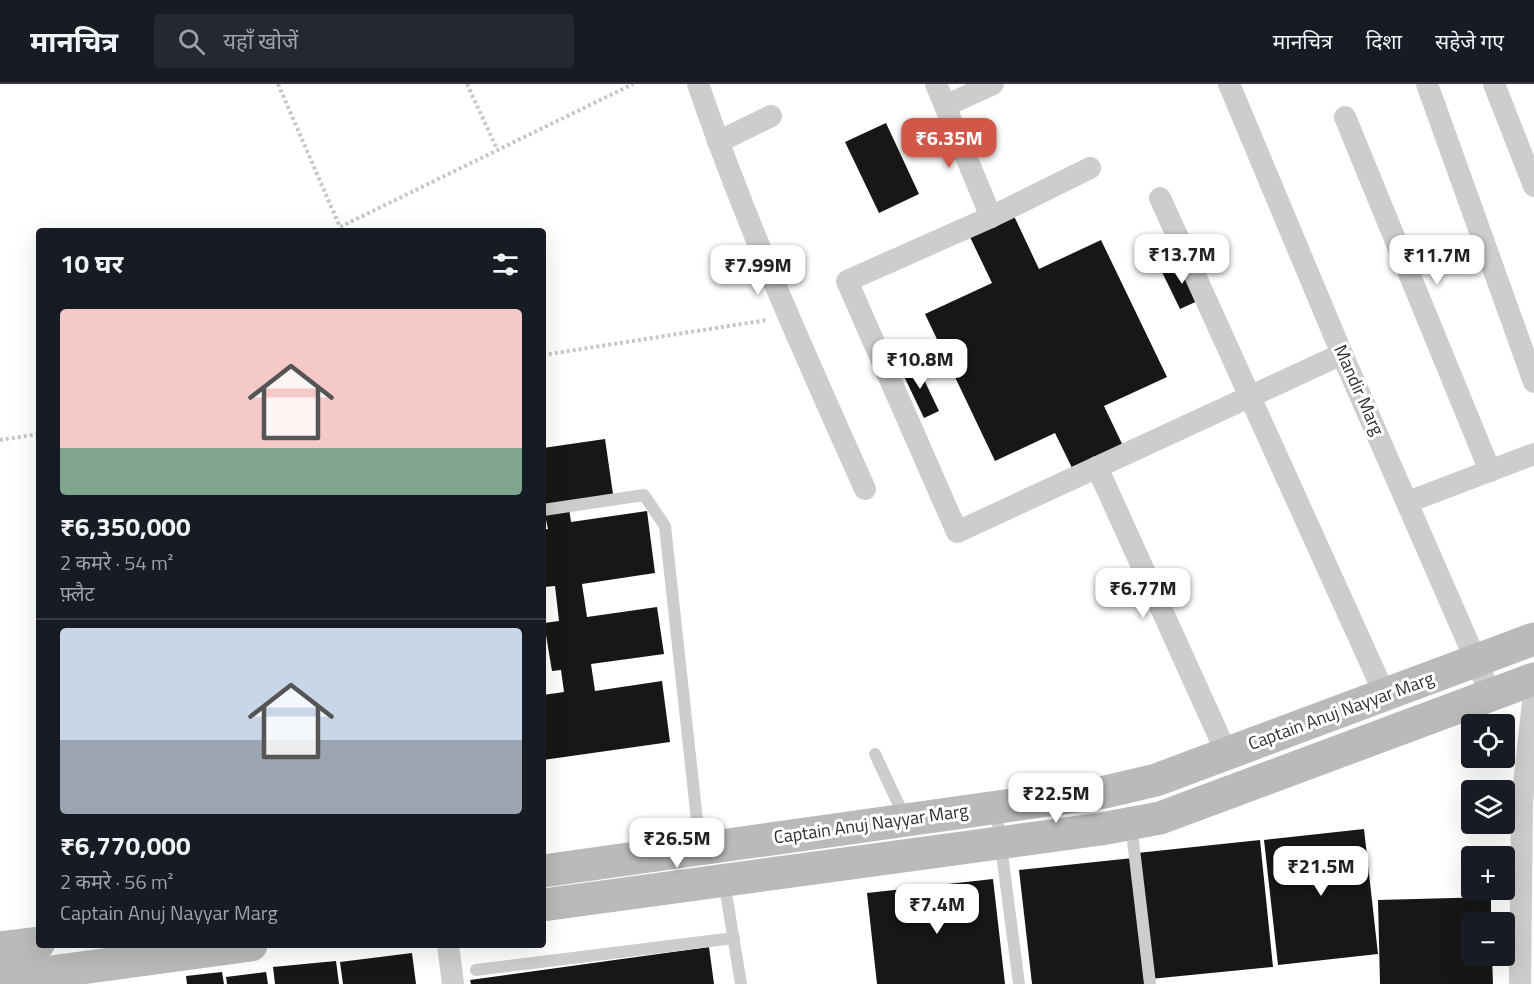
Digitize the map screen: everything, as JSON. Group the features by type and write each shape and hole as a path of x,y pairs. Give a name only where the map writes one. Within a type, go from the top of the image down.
{"street":[{"path":"698,84 718,142 788,317 865,489"},
{"path":"936,84 990,217"},
{"path":"945,106 993,84"},
{"name":"Mandir Marg","path":"1229,84 1342,354 1478,660 1491,695"},
{"path":"1427,84 1534,382"},
{"path":"1494,84 1534,186"},
{"path":"718,142 771,116"},
{"path":"1345,117 1490,471"},
{"path":"1090,168 990,217 847,281 957,532 1342,354"},
{"path":"1160,198 1385,695"},
{"path":"1408,502 1534,454"},
{"path":"1097,467 1227,754"},
{"path":"1525,973 1533,685 1526,642"},
{"name":"Captain Anuj Nayyar Marg","path":"546,871 1105,792 1156,780 1526,642"},
{"name":"Captain Anuj Nayyar Marg","path":"546,905 999,843 1160,818 1491,695 1533,685"},
{"path":"700,849 714,882"},
{"path":"0,948 36,943"},
{"path":"0,979 229,948"},
{"path":"448,948 453,984"}],"lane":[{"path":"546,510 644,495 665,526 700,849"},
{"path":"875,754 905,820"},
{"path":"996,807 1019,984"},
{"path":"1131,823 1150,984"},
{"path":"714,882 734,938 741,984"},
{"path":"476,970 734,938"}],"path":[{"path":"278,84 340,227 633,84"},
{"path":"467,84 497,149"},
{"path":"546,355 788,317"},
{"path":"0,440 36,434"}],"building":[{"path":"886,123 919,194 879,213 845,142"},
{"path":"1013,214 1039,269 1101,240 1167,377 1104,406 1124,448 1074,472 1055,433 995,461 925,314 992,283 969,235"},
{"path":"1183,260 1202,299 1180,309 1161,270"},
{"path":"916,363 939,411 924,418 901,370"},
{"path":"605,439 613,494 568,501 571,522 647,511 655,573 582,584 587,617 657,607 664,654 591,664 595,691 662,681 670,742 546,760 546,695 564,692 561,670 552,671 546,635 546,623 559,621 555,586 546,587 546,529 548,529 546,448"},
{"path":"1364,829 1378,954 1278,965 1264,840"},
{"path":"1260,840 1273,967 1150,979 1137,853"},
{"path":"1133,858 1147,984 1032,984 1019,870"},
{"path":"993,879 1005,984 877,984 867,893"},
{"path":"1461,898 1461,900 1491,900 1491,912 1461,912 1461,966 1492,966 1493,984 1380,984 1378,900"},
{"path":"709,947 714,984 471,984 470,980"},
{"path":"412,953 416,984 343,984 340,962"},
{"path":"336,961 339,984 275,984 273,967"},
{"path":"222,972 224,984 187,984 186,976"},
{"path":"266,972 268,984 227,984 226,977"}]}
